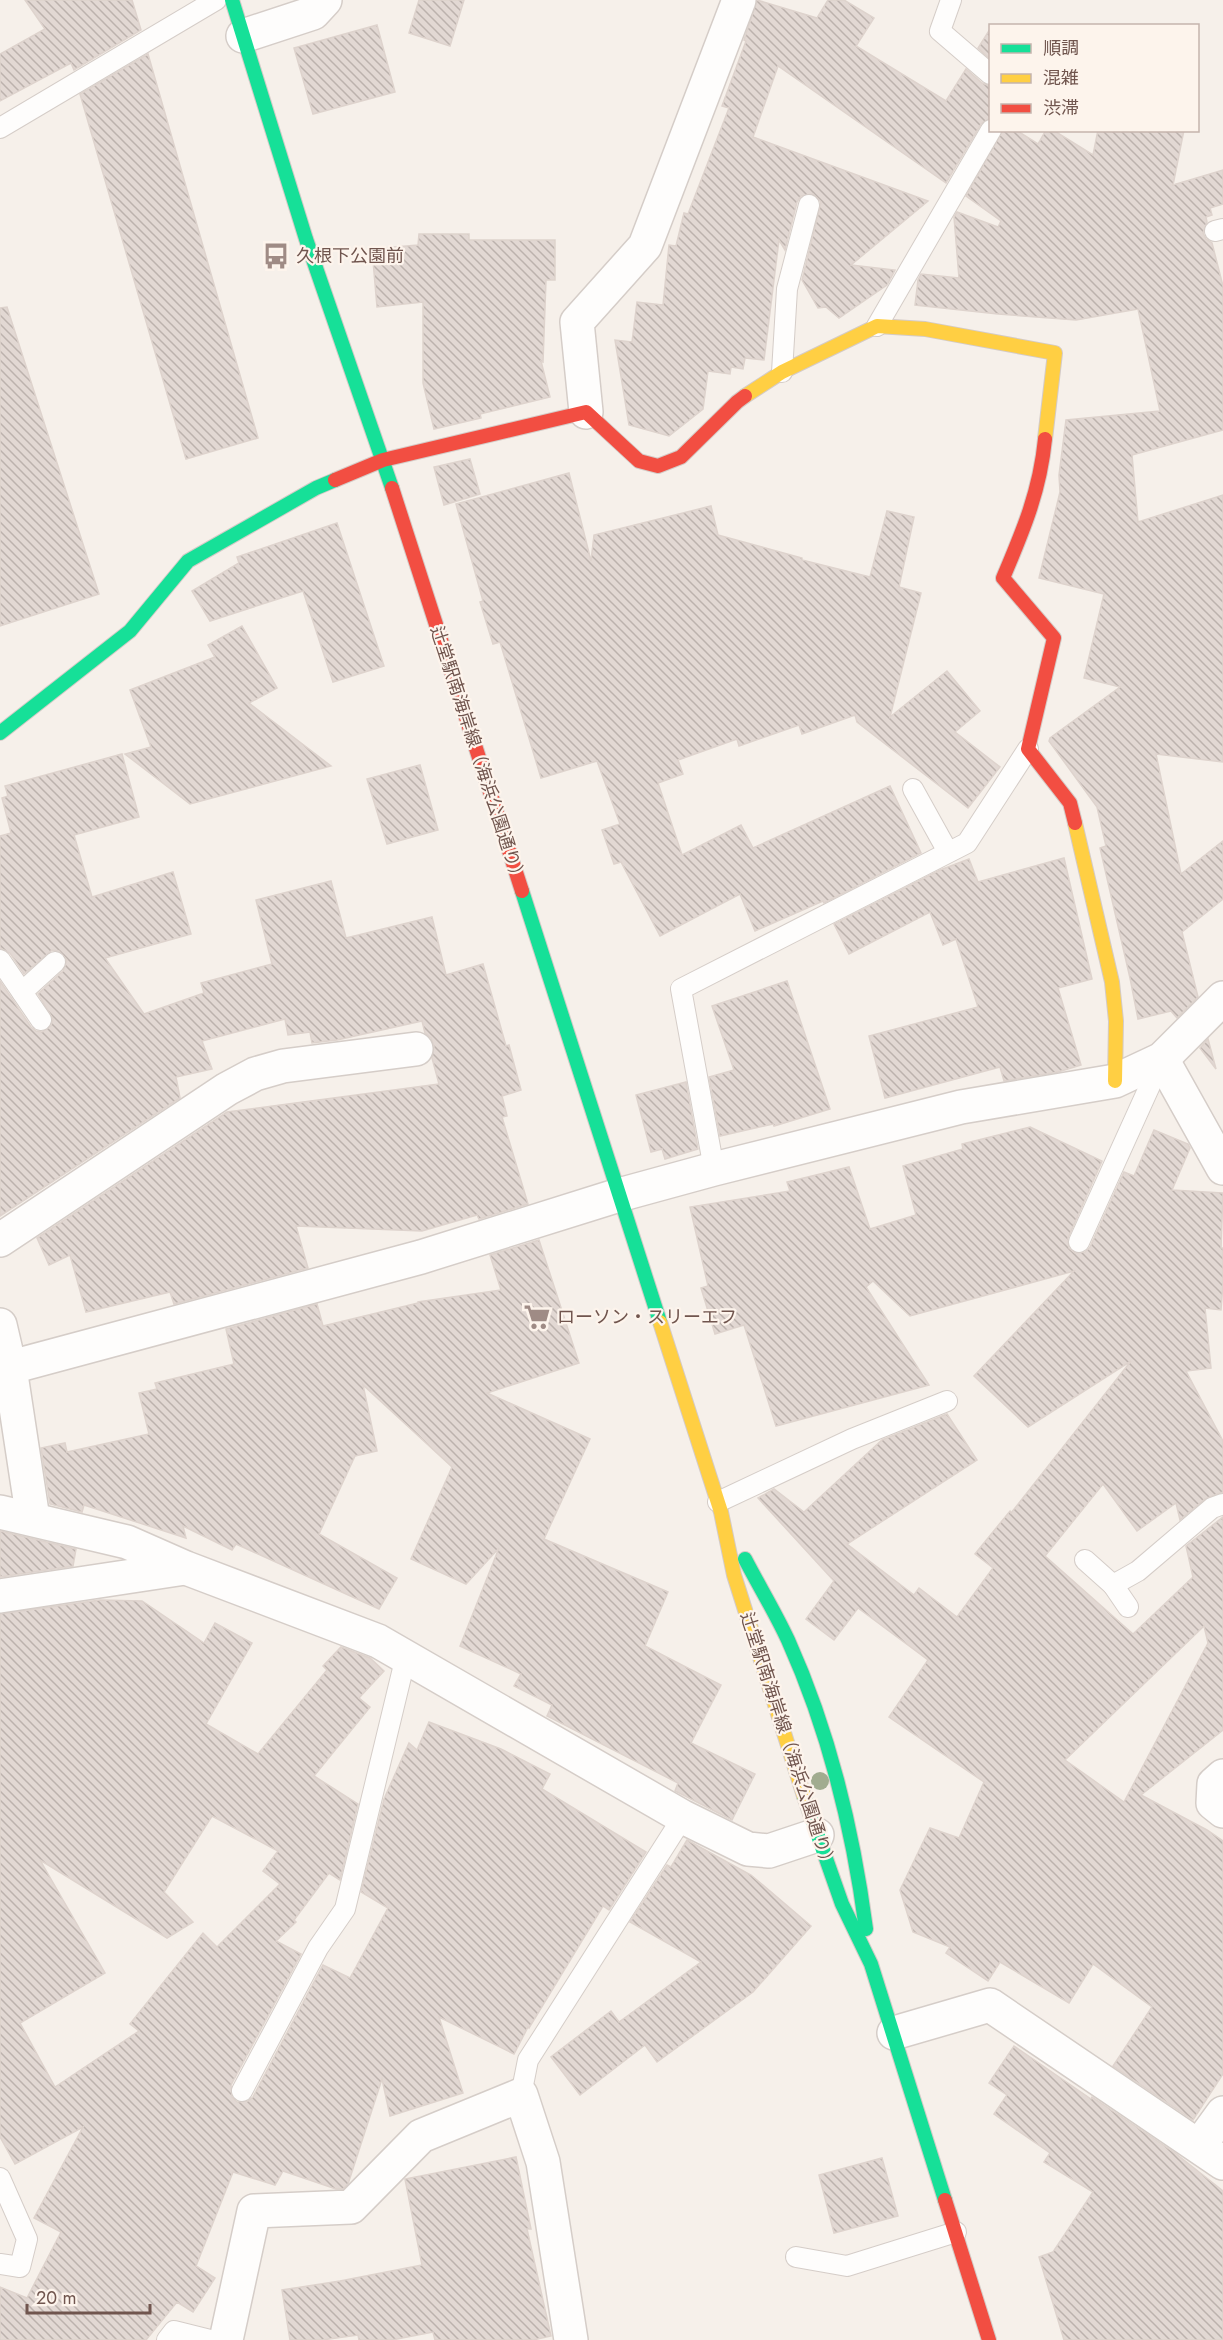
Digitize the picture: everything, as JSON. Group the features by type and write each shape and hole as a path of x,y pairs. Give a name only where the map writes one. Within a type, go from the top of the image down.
{"street":[{"name":"辻堂駅南海岸線（海浜公園通り）","path":"232,0 306,239 383,460 720,1507 734,1575 818,1835 842,1904 871,1964 989,2340"},
{"path":"243,36 313,14 325,0"},
{"path":"739,0 645,246 577,322 586,412 639,461 658,466 681,457 736,402 782,372 877,326 925,329 1055,353 1043,461 1030,515 1003,578 1054,638 1028,749 1071,803 1112,982 1116,1022 1115,1081"},
{"path":"0,733 130,631 188,561 316,488 383,460 586,412"},
{"path":"5,1369 421,1257 714,1168 961,1107 1115,1081 1162,1059 1223,998"},
{"path":"0,1240 227,1089 255,1074 284,1066 416,1049"},
{"path":"1162,1059 1223,1168"},
{"path":"0,1325 5,1369 33,1519"},
{"name":"辻堂駅南海岸線（海浜公園通り）","path":"720,1507 792,1650 818,1716 843,1803 862,1893 871,1964"},
{"path":"0,1512 127,1542 186,1568 378,1641 683,1817 748,1849 769,1851 818,1835"},
{"path":"0,1596 186,1568"},
{"path":"1223,1776 1214,1784 1213,1803 1223,1811"},
{"path":"894,2033 990,2006 1211,2155 1223,2113"},
{"path":"225,2340 254,2211 351,2207 421,2136 520,2095 543,2162 571,2340"}],"lane":[{"path":"0,128 216,0"},
{"path":"951,0 940,31 989,73"},
{"path":"877,326 991,132"},
{"path":"782,372 787,289 809,205"},
{"path":"714,1168 681,989 967,843 1028,749"},
{"path":"913,789 948,852"},
{"path":"0,960 41,1020"},
{"path":"22,992 55,962"},
{"path":"1079,1242 1162,1059"},
{"path":"720,1507 852,1439 947,1401"},
{"path":"1113,1585 1138,1571 1212,1508 1223,1504"},
{"path":"1085,1560 1113,1585 1128,1607"},
{"path":"242,2091 318,1948 345,1909 406,1656"},
{"path":"520,2095 528,2060 683,1817"},
{"path":"0,2178 27,2239 20,2267 0,2264"},
{"path":"795,2257 847,2266 956,2232"},
{"path":"167,2340 174,2331 210,2340"}],"building":[{"path":"25,0 132,0 141,30 74,70 71,63 0,101 0,54 45,29"},
{"path":"419,0 464,0 450,46 409,33"},
{"path":"757,0 817,18 828,0 844,0 874,18 856,46 946,101 966,69 982,83 989,86 989,119 981,124 946,183 778,66 753,137 928,201 851,265 895,270 887,285 839,318 826,307 818,308 802,280 821,202 813,194 801,196 797,202 785,250 779,240 764,360 745,358 743,369 731,367 730,374 708,371 703,409 669,436 629,425 615,340 632,342 637,302 663,305 669,245 676,246 684,213 688,214 729,108 722,106 746,41 744,40"},
{"path":"377,25 395,92 313,114 294,48"},
{"path":"989,31 989,58 978,48"},
{"path":"148,54 258,438 186,459 80,94"},
{"path":"1002,132 1019,132 1038,144 1045,132 1056,132 1093,155 1098,132 1184,132 1173,185 1223,170 1223,204 1210,208 1212,215 1206,217 1207,222 1203,233 1212,243 1223,286 1223,430 1132,455 1138,522 1223,495 1223,762 1156,754 1181,874 1223,841 1223,899 1182,932 1198,997 1177,1018 1171,1011 1138,1019 1100,848 1106,846 1097,807 1049,741 1120,687 1084,678 1104,594 1039,578 1060,492 1059,475 1066,420 1160,411 1138,309 1076,320 915,305 918,280 921,274 959,278 954,217 957,212 998,227 1001,221 966,196"},
{"path":"419,234 469,234 469,240 555,240 555,280 546,280 543,362 541,361 550,397 480,414 481,418 434,429 423,383 423,302 377,307 372,249 418,245"},
{"path":"7,307 99,594 0,626 0,308"},
{"path":"470,459 480,494 444,505 434,467"},
{"path":"569,473 591,561 594,535 711,506 718,535 870,577 887,511 914,517 899,587 921,593 890,717 947,671 980,711 955,732 1000,767 968,808 857,722 855,715 802,734 799,725 739,746 737,739 678,760 683,774 658,783 682,855 741,825 753,848 890,786 921,853 824,903 823,901 755,931 740,894 660,936 621,862 614,864 602,830 620,824 597,761 541,778 500,642 493,644 480,602 483,601 456,504"},
{"path":"337,523 384,666 333,682 303,591 210,621 192,591 239,563 237,557"},
{"path":"242,626 277,688 249,703 331,766 190,804 125,754 151,747 130,690 215,657 208,645"},
{"path":"122,754 139,817 74,835 92,897 173,872 191,934 105,958 144,1014 204,993 201,983 272,964 256,900 331,881 346,938 432,917 446,975 483,964 521,1090 502,1096 507,1116 502,1117 528,1204 479,1219 477,1215 422,1231 296,1226 308,1268 174,1304 170,1292 86,1312 70,1255 49,1265 37,1238 227,1112 439,1084 432,1058 434,1046 431,1038 425,1033 422,1021 337,1040 312,1043 310,1032 288,1035 285,1019 202,1041 212,1069 176,1077 180,1098 0,1216 0,981 31,1027 42,1032 51,1026 53,1019 38,994 63,971 67,960 59,951 52,950 24,974 10,953 0,948 0,836 11,833 2,798 8,796 5,786"},
{"path":"420,765 438,830 387,844 367,779"},
{"path":"1064,858 1092,979 1058,988 1081,1065 1058,1072 1004,1081 1000,1067 885,1098 869,1036 978,1007 956,939 943,945 930,912 849,954 834,924 940,870 969,859 978,882"},
{"path":"787,981 830,1109 774,1126 773,1124 720,1136 709,1077 734,1070 712,1006"},
{"path":"1208,1039 1216,1069 1200,1048"},
{"path":"686,1082 698,1149 665,1159 662,1149 651,1152 636,1095"},
{"path":"1030,1127 1102,1161 1068,1238 1069,1248 1075,1253 1085,1252 1090,1247 1124,1172 1134,1176 1154,1130 1188,1144 1190,1148 1172,1190 1223,1193 1221,1310 1205,1308 1211,1368 1186,1371 1223,1441 1223,1492 1205,1499 1180,1520 1176,1503 1137,1531 1103,1484 1045,1556 1133,1634 1193,1577 1186,1546 1223,1517 1223,1730 1141,1795 1223,1841 1223,2074 1193,2120 1113,2066 1152,2007 1093,1964 1069,2003 1000,1962 988,1981 946,1953 950,1947 913,1932 900,1890 930,1828 959,1838 984,1782 889,1717 928,1660 858,1608 834,1640 806,1619 834,1581 758,1498 774,1489 804,1512 882,1440 947,1414 977,1460 847,1544 914,1595 919,1588 957,1617 993,1568 975,1554 1010,1511 1011,1513 1131,1361 1028,1427 974,1376 1074,1271 910,1316 873,1281 866,1287 929,1385 776,1426 744,1325 715,1334 701,1288 708,1286 690,1207 790,1191 787,1182 849,1167 870,1229 916,1215 903,1166 963,1149 962,1144","holes":["1204,1626 1208,1643 1124,1802 1065,1760"]},
{"path":"539,1240 579,1363 487,1393 590,1439 544,1539 668,1592 645,1646 721,1685 691,1743 755,1774 732,1820 675,1791 678,1783 547,1716 552,1705 514,1686 521,1674 460,1646 499,1548 466,1584 411,1559 452,1467 363,1385 377,1451 355,1456 319,1534 397,1578 379,1609 236,1544 232,1550 183,1526 186,1538 84,1505 82,1512 50,1504 41,1448 65,1443 67,1452 149,1434 139,1393 157,1389 155,1383 234,1364 226,1329 317,1304 323,1326 418,1302 501,1290 490,1255"},
{"path":"0,1531 76,1549 73,1566 0,1577"},
{"path":"100,1600 142,1601 204,1643 215,1623 252,1643 206,1724 258,1754 327,1670 323,1666 341,1647 370,1658 384,1671 359,1698 370,1707 314,1776 358,1804 340,1880 329,1873 294,1920 296,1922 276,1941 301,1954 231,2085 232,2097 237,2102 248,2101 253,2097 323,1965 350,1978 388,1908 361,1892 384,1799 409,1743 417,1750 429,1722 501,1749 550,1774 542,1789 646,1852 609,1910 603,1906 528,2027 514,2054 439,2017 463,2093 390,2116 382,2079 348,2184 343,2189 336,2189 283,2171 275,2185 233,2172 196,2266 215,2278 193,2312 177,2302 146,2340 0,2340 0,2287 27,2298 61,2232 34,2218 83,2127 15,2164 0,2137 0,1614","holes":["212,1816 278,1851 263,1871 280,1884 217,1947 203,1933 130,2024 139,2031 55,2087 20,2023 105,1973 40,1860 167,1938 193,1922 164,1892"]},
{"path":"687,1840 751,1875 811,1926 753,1992 657,2062 645,2045 580,2095 551,2057 611,2011 619,2022 701,1962 630,1922 667,1865 671,1867"},
{"path":"1014,2046 1175,2153 1223,2191 1223,2340 1064,2340 1039,2257 1053,2252 1093,2192 1044,2162 1050,2153 994,2114 1007,2095 989,2083"},
{"path":"516,2157 531,2229 527,2229 551,2336 533,2340 435,2340 433,2332 392,2340 359,2340 358,2335 322,2340 290,2340 282,2290 422,2265 405,2179"},
{"path":"882,2158 898,2216 834,2233 819,2175"}],"traffic: fast":[{"path":"232,0 306,239 392,488"},
{"path":"0,733 130,631 188,561 316,488 335,480"},
{"path":"522,891 660,1322"},
{"path":"745,1559 788,1640 816,1710 838,1781 854,1855 866,1929"},
{"path":"804,1796 842,1904 871,1964 945,2200"}],"traffic: slow":[{"path":"745,396 782,372 877,326 925,329 1055,353 1045,439"},
{"path":"1075,823 1112,982 1116,1021 1115,1081"},
{"path":"660,1322 721,1512 734,1575 804,1796"}],"traffic: jam":[{"path":"335,480 383,460 586,412 639,461 658,466 681,457 745,396"},
{"path":"1045,439 1035,493 1003,578 1054,638 1028,749 1070,803 1075,823"},
{"path":"392,488 522,891"},
{"path":"945,2200 989,2340"}],"place":[{"name":"久根下公園前","path":"276,256"},
{"name":"ローソン・スリーエフ","path":"537,1317"}]}
